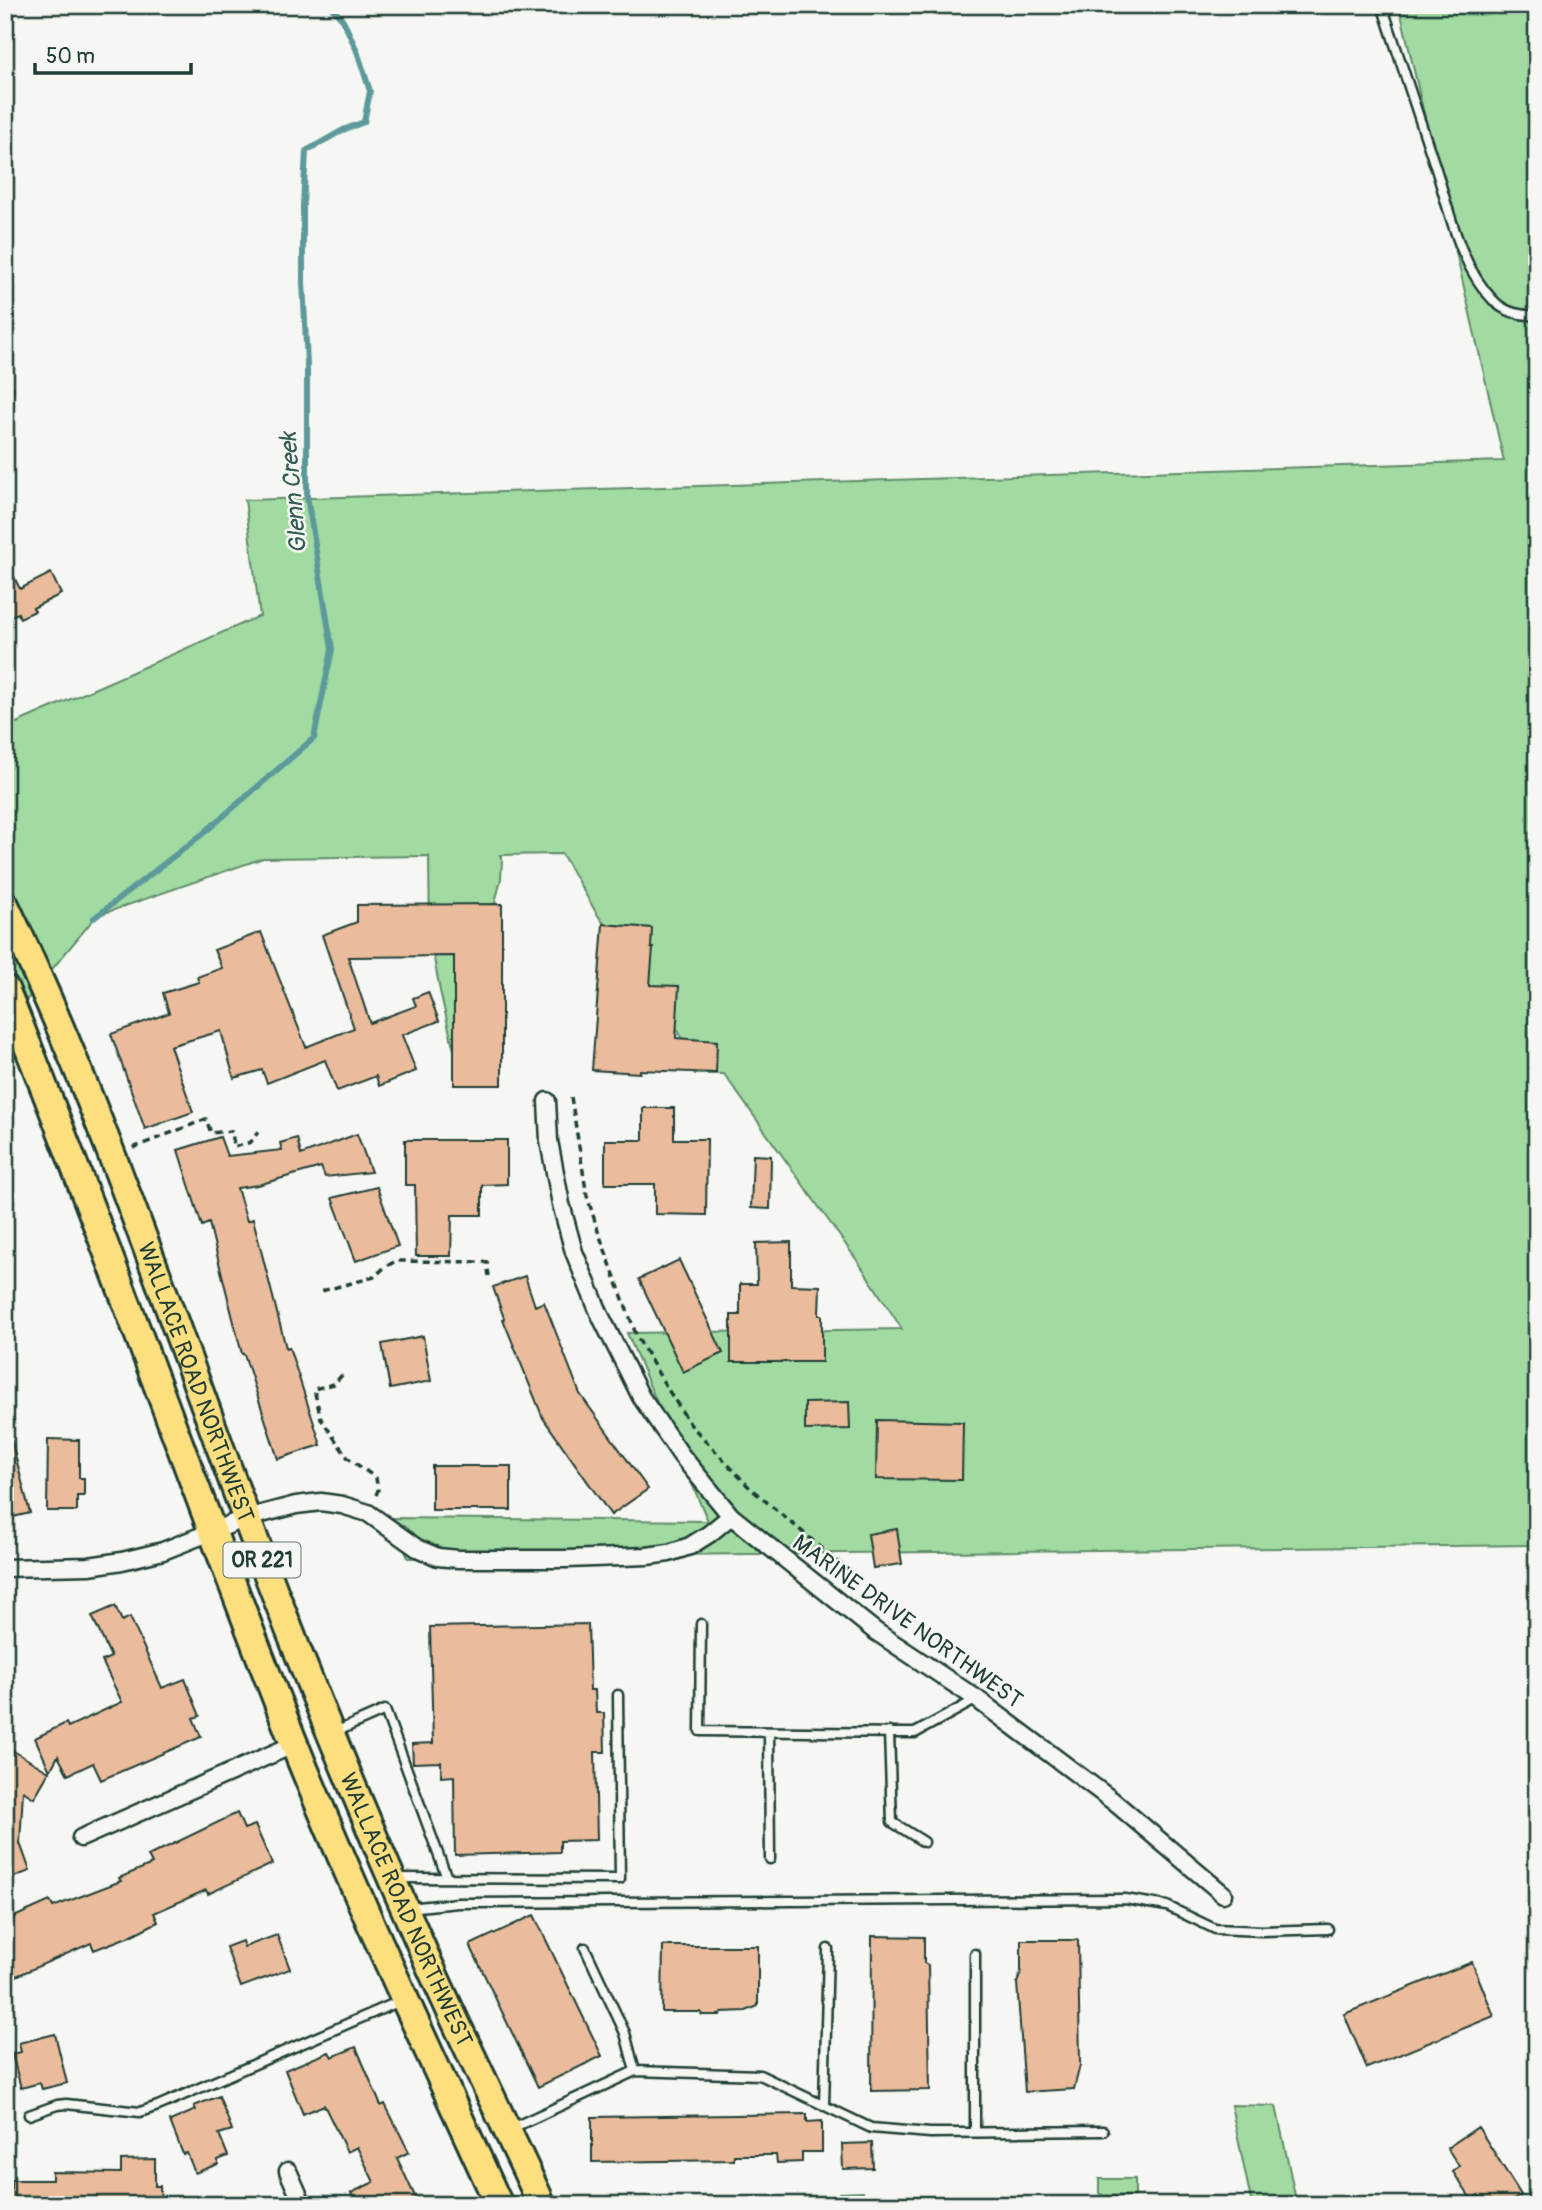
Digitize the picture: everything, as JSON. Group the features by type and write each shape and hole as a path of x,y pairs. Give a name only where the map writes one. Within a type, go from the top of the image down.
{"main road":[{"name":"WALLACE ROAD NORTHWEST","path":"5,905 37,972 138,1223 246,1518 331,1734 405,1909 542,2205"},
{"name":"WALLACE ROAD NORTHWEST","path":"5,989 102,1234 212,1531 295,1744 405,1999 499,2205"}],"street":[{"name":"MARINE DRIVE NORTHWEST","path":"547,1101 549,1141 561,1204 574,1252 600,1315 641,1397 681,1455 731,1516 875,1631 977,1699 1113,1801 1223,1894"},
{"path":"5,1569 122,1562 163,1551 246,1518 321,1502 368,1513 417,1548 438,1557 458,1559 581,1558 669,1553 690,1546 731,1516"},
{"path":"81,1838 295,1744"},
{"path":"288,2171 303,2205"}],"lane":[{"path":"1382,5 1469,267 1495,303 1513,314 1537,315"},
{"path":"701,1625 700,1731 915,1733 977,1699"},
{"path":"392,1878 621,1879 618,1695"},
{"path":"331,1734 385,1710 447,1878"},
{"path":"769,1732 770,1859"},
{"path":"889,1732 892,1822 924,1842"},
{"path":"405,1909 458,1903 1125,1899 1167,1906 1215,1929 1328,1929"},
{"path":"585,1948 625,2033 635,2071"},
{"path":"824,2106 828,1949"},
{"path":"975,1954 975,2132"},
{"path":"29,2115 66,2104 140,2112 405,1999"},
{"path":"507,2130 635,2071 760,2075 871,2127 930,2133 1103,2131"}],"path":[{"path":"571,1097 587,1196 637,1337 661,1378 690,1424 750,1488 861,1581"},
{"path":"112,1157 206,1119 211,1133 232,1130 234,1147 251,1142 258,1132"},
{"path":"322,1291 374,1277 396,1261 487,1262 489,1276"},
{"path":"342,1375 334,1384 314,1389 321,1419 348,1458 376,1478 378,1490 368,1513"}],"green space":[{"path":"1399,5 1537,5 1537,1545 408,1558 391,1518 708,1521 627,1333 902,1329 861,1266 724,1074 695,1074 687,1063 692,1054 659,1000 597,914 562,854 500,855 501,879 456,1059 430,936 429,856 263,858 96,916 5,1026 5,728 260,616 245,500 1504,461"},
{"path":"1231,2105 1276,2106 1297,2205 1252,2205"},
{"path":"1099,2179 1135,2179 1135,2196 1104,2196 1099,2193"},
{"path":"863,2192 866,2205 840,2205 839,2193"}],"building":[{"path":"5,559 20,589 51,573 61,594 20,618 18,613 5,619"},
{"path":"502,904 502,1085 454,1085 454,956 348,957 370,1023 416,1006 413,998 428,992 439,1021 402,1035 416,1071 379,1086 376,1076 337,1091 325,1060 267,1083 262,1070 234,1078 221,1031 170,1046 193,1112 145,1129 111,1034 169,1013 163,993 199,982 197,977 222,968 214,950 261,932 306,1047 354,1028 322,935 357,922 357,905"},
{"path":"603,924 652,928 650,985 679,986 676,1038 717,1041 716,1073 592,1070"},
{"path":"643,1108 674,1108 674,1139 707,1139 706,1215 655,1214 655,1184 605,1184 605,1140 643,1140"},
{"path":"357,1134 371,1172 325,1177 321,1167 258,1185 237,1188 247,1221 253,1219 286,1348 289,1347 321,1445 278,1459 242,1354 209,1223 202,1226 178,1150 220,1137 227,1156 282,1150 280,1143 297,1138 301,1155"},
{"path":"405,1140 507,1140 507,1184 482,1185 482,1215 452,1215 451,1256 416,1256 415,1185 405,1185"},
{"path":"753,1155 771,1156 770,1209 751,1208"},
{"path":"377,1187 398,1246 356,1261 332,1198"},
{"path":"791,1242 791,1285 820,1286 822,1362 731,1362 731,1315 740,1315 740,1284 757,1284 756,1243"},
{"path":"679,1260 723,1353 683,1372 639,1279"},
{"path":"525,1276 535,1306 544,1302 580,1394 648,1489 611,1515 543,1418 503,1319 493,1287"},
{"path":"423,1336 431,1381 390,1389 382,1344"},
{"path":"849,1402 850,1429 805,1430 805,1403"},
{"path":"877,1420 963,1422 962,1480 876,1479"},
{"path":"11,1439 30,1513 5,1519 5,1440"},
{"path":"48,1439 79,1440 79,1478 84,1478 84,1496 77,1496 77,1511 47,1511"},
{"path":"432,1466 511,1466 511,1510 432,1510"},
{"path":"897,1529 902,1564 873,1568 868,1534"},
{"path":"115,1606 122,1621 130,1617 162,1688 185,1679 200,1716 193,1718 201,1737 101,1780 93,1763 68,1775 58,1756 50,1771 35,1738 66,1723 68,1727 122,1702 102,1661 111,1657 92,1616"},
{"path":"588,1624 590,1690 595,1690 596,1713 604,1713 605,1752 595,1752 597,1840 560,1841 560,1852 455,1855 454,1776 441,1777 441,1762 413,1763 412,1744 433,1743 430,1627"},
{"path":"5,1746 49,1772 34,1798 23,1791 20,1843 30,1871 5,1880"},
{"path":"237,1813 244,1829 255,1825 272,1864 208,1894 206,1890 154,1913 158,1922 130,1936 94,1950 91,1943 12,1978 5,1962 5,1921 50,1901 53,1907 121,1881 119,1878 152,1864 148,1856"},
{"path":"534,1915 602,2056 538,2087 470,1945"},
{"path":"277,1935 290,1969 241,1987 226,1947 242,1941 244,1947"},
{"path":"872,1936 924,1937 924,1963 928,1965 930,2090 871,2091"},
{"path":"1021,1940 1078,1940 1080,2065 1074,2089 1025,2092 1017,1983 1021,1972"},
{"path":"663,1946 758,1946 758,2006 746,2011 721,2012 720,2015 662,2012"},
{"path":"1472,1962 1494,2016 1367,2068 1344,2014"},
{"path":"55,2034 67,2083 42,2089 40,2083 21,2088 12,2054 21,2052 19,2043"},
{"path":"356,2047 381,2106 385,2104 409,2152 397,2158 419,2205 357,2205 351,2193 374,2182 357,2147 347,2152 324,2105 303,2114 285,2070 329,2052 332,2057"},
{"path":"219,2096 232,2130 219,2134 228,2156 218,2160 218,2164 195,2173 187,2153 183,2154 170,2121 196,2110 194,2106"},
{"path":"807,2114 807,2122 822,2121 822,2152 802,2152 802,2162 777,2163 776,2155 734,2155 734,2160 592,2162 592,2117"},
{"path":"1478,2127 1521,2195 1506,2205 1485,2205 1478,2195 1471,2199 1453,2172 1459,2166 1447,2148"},
{"path":"872,2143 873,2168 843,2169 842,2144"},
{"path":"155,2159 155,2186 160,2186 161,2205 11,2205 11,2180 52,2180 52,2172 121,2173 121,2160"}],"waterway":[{"name":"Glenn Creek","path":"94,918 205,832 314,738 332,649 307,496 307,364 303,282 306,151 343,130 364,122 370,91 343,20 329,5"}]}
